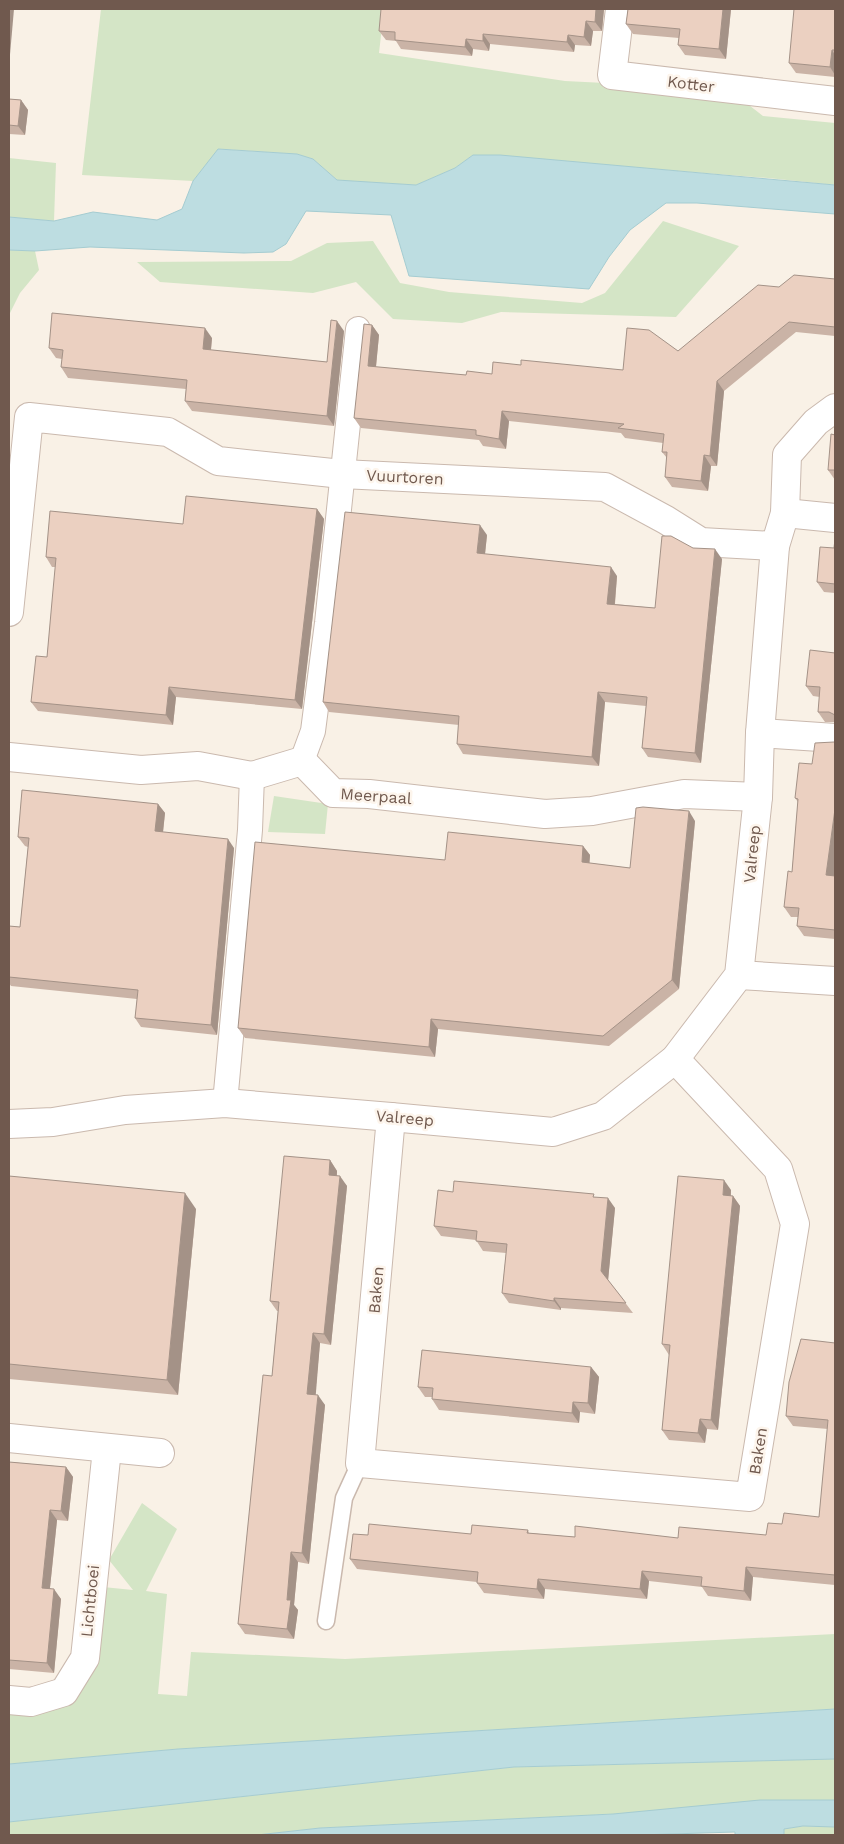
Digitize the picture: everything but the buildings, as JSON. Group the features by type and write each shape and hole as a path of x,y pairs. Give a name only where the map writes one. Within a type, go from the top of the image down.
{"street":[{"name":"Kotter","path":"620,9 612,75 835,101"},
{"path":"9,757 141,770 198,766 252,776 302,761 314,731 358,329"},
{"name":"Valreep","path":"9,1124 53,1122 125,1110 225,1104 391,1116 553,1132 603,1116 675,1059 739,975 758,798 760,733 775,546 785,513 787,455 816,422 835,408"},
{"name":"Vuurtoren","path":"9,612 29,417 168,432 218,461 342,474 605,487 666,520 701,542 775,546"},
{"path":"785,513 835,518"},
{"path":"760,733 835,738"},
{"name":"Meerpaal","path":"302,761 333,793 370,794 545,814 592,811 684,794 758,798"},
{"path":"225,1104 250,830 252,776"},
{"path":"739,975 835,981"},
{"name":"Baken","path":"391,1116 360,1463 750,1497 795,1224 778,1169 675,1059"},
{"path":"9,1438 160,1453"},
{"name":"Lichtboei","path":"9,1700 31,1702 64,1692 84,1658 107,1449"}],"lane":[{"name":"Baken","path":"326,1621 344,1498 360,1463"}],"green space":[{"path":"101,9 384,9 379,53 565,81 625,84 745,102 763,116 835,123 835,185 473,155 455,168 416,185 346,181 337,180 313,159 297,154 219,149 193,181 82,175"},
{"path":"9,158 56,163 54,221 9,217"},
{"path":"663,221 739,246 676,317 501,312 462,323 393,319 356,282 313,293 160,282 137,262 291,261 327,243 373,241 400,283 449,292 582,303 605,293"},
{"path":"9,250 35,251 39,270 20,293 9,315"},
{"path":"274,796 328,804 325,834 268,832"},
{"path":"142,1503 177,1529 146,1591 167,1594 158,1694 187,1696 191,1652 345,1659 835,1634 835,1709 178,1749 9,1764 9,1710 72,1697 103,1587 133,1590 109,1560"},
{"path":"835,1759 835,1808 613,1814 320,1828 257,1835 9,1835 9,1822 514,1767"},
{"path":"803,1826 835,1827 835,1835 784,1835 784,1829"}],"water":[{"path":"218,149 297,154 313,159 337,180 416,185 455,168 473,155 500,155 835,185 835,214 697,203 666,203 630,230 609,257 589,289 409,276 391,215 306,211 286,244 273,252 244,253 90,247 35,251 9,250 9,217 54,221 93,212 157,220 182,209 193,181"},
{"path":"835,1709 835,1759 514,1767 9,1822 9,1764 178,1749"},
{"path":"760,1800 835,1800 835,1827 803,1826 784,1829 784,1835 735,1835 735,1832 639,1835 257,1835 320,1828 613,1814"}]}
